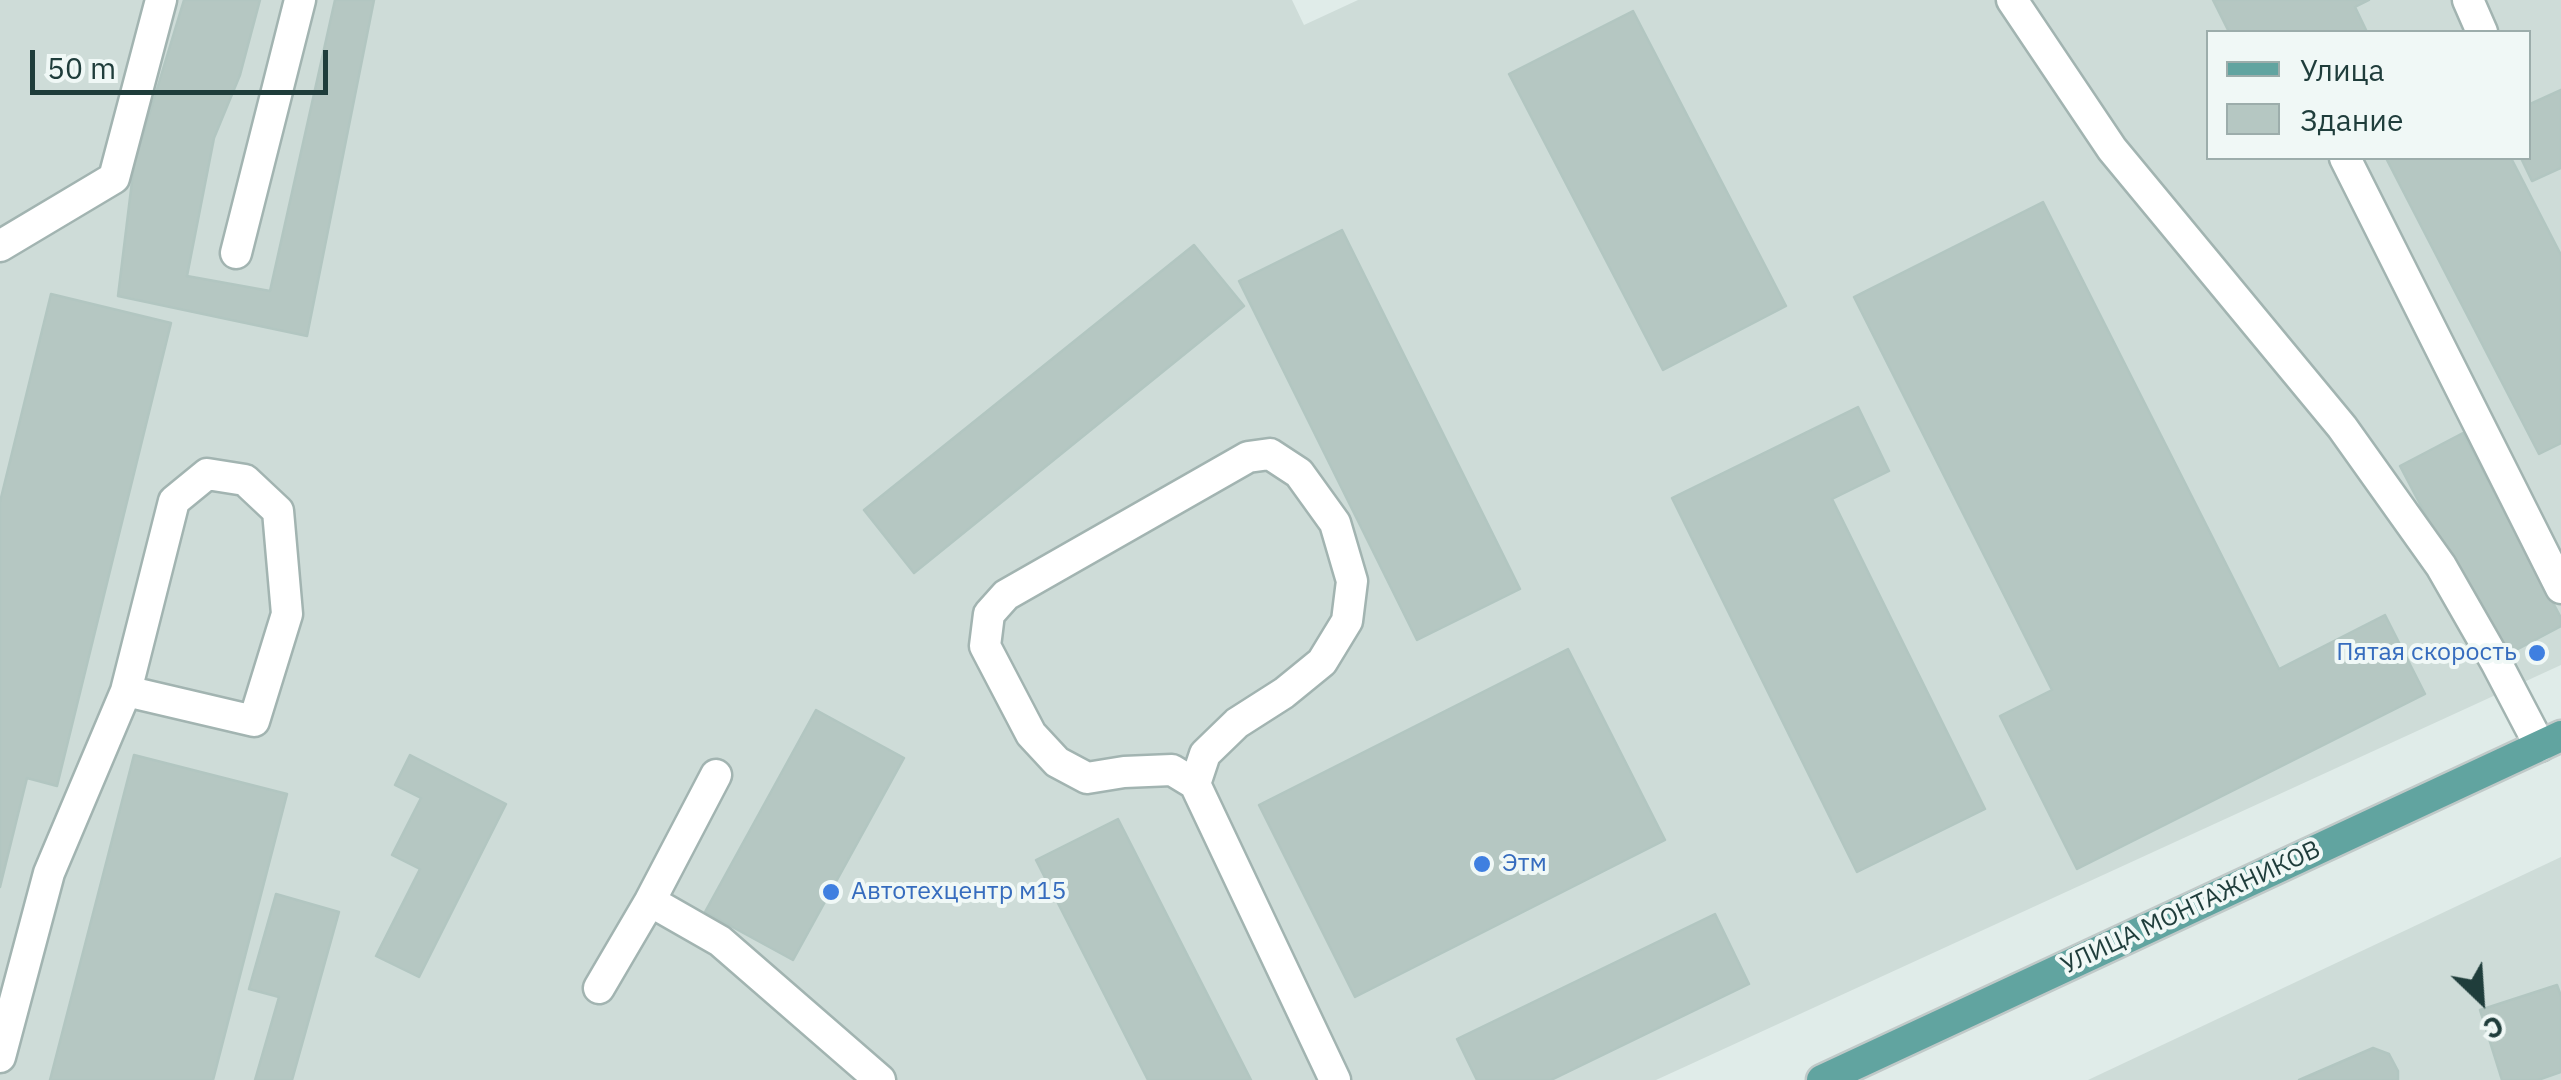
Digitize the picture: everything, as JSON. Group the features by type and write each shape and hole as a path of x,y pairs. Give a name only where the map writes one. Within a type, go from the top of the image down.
{"main road":[{"name":"УЛИЦА МОНТАЖНИКОВ","path":"1822,1080 2550,741"}],"lane":[{"path":"0,246 114,178 161,0"},
{"path":"236,253 300,0"},
{"path":"2012,0 2112,149 2342,427 2441,566 2496,662 2550,741"},
{"path":"2468,0 2481,30"},
{"path":"2347,160 2561,588"},
{"path":"1195,784 1204,754 1237,723 1284,693 1322,662 1347,621 1352,581 1335,523 1300,473 1270,454 1248,457 1230,466 1006,595 989,614 985,646 1031,734 1056,762 1087,778 1172,770 1195,784 1335,1080"},
{"path":"0,1057 50,873 126,690 174,501 207,474 245,480 278,511 287,614 254,722 126,690"},
{"path":"599,988 650,902 716,776"},
{"path":"650,902 720,941 880,1080"}],"shaded area":[{"path":"0,0 1292,0 1304,25 1358,0 2561,0 2561,665 1656,1080 0,1080"},
{"path":"2561,857 2561,1080 2088,1080"}],"building":[{"path":"184,0 260,0 240,75 214,138 187,276 270,291 335,0 374,0 307,336 118,296 134,165"},
{"path":"2213,0 2369,0 2355,7 2366,30 2228,30"},
{"path":"1633,11 1786,306 1663,370 1509,74"},
{"path":"2561,90 2561,168 2532,181 2522,160 2531,160 2531,104"},
{"path":"2387,160 2512,160 2561,255 2561,443 2539,454"},
{"path":"2043,202 2279,669 2385,615 2425,694 2077,869 2000,716 2052,690 1854,297"},
{"path":"1342,230 1520,589 1417,640 1239,281"},
{"path":"1194,245 1244,306 914,573 864,510"},
{"path":"51,294 171,323 57,786 27,778 0,887 0,502"},
{"path":"1858,407 1889,471 1832,499 1985,809 1857,872 1672,498"},
{"path":"2463,433 2561,618 2561,626 2501,658 2400,466"},
{"path":"1568,649 1665,840 1355,997 1259,805"},
{"path":"816,710 904,758 793,960 705,912"},
{"path":"134,755 287,794 213,1080 50,1080"},
{"path":"410,755 506,804 419,977 376,956 420,869 392,855 421,798 395,785"},
{"path":"1118,819 1251,1080 1148,1080 1036,860"},
{"path":"276,894 339,912 292,1080 255,1080 279,997 249,989"},
{"path":"1715,914 1749,984 1551,1080 1477,1080 1457,1039"},
{"path":"2557,985 2561,996 2561,1072 2538,1080 2502,1080 2480,1010"},
{"path":"2373,1048 2389,1054 2398,1080 2299,1080"}],"place":[{"name":"Пятая скорость","path":"2537,653"},
{"name":"Этм","path":"1482,864"},
{"name":"Автотехцентр м15","path":"831,892"}]}
